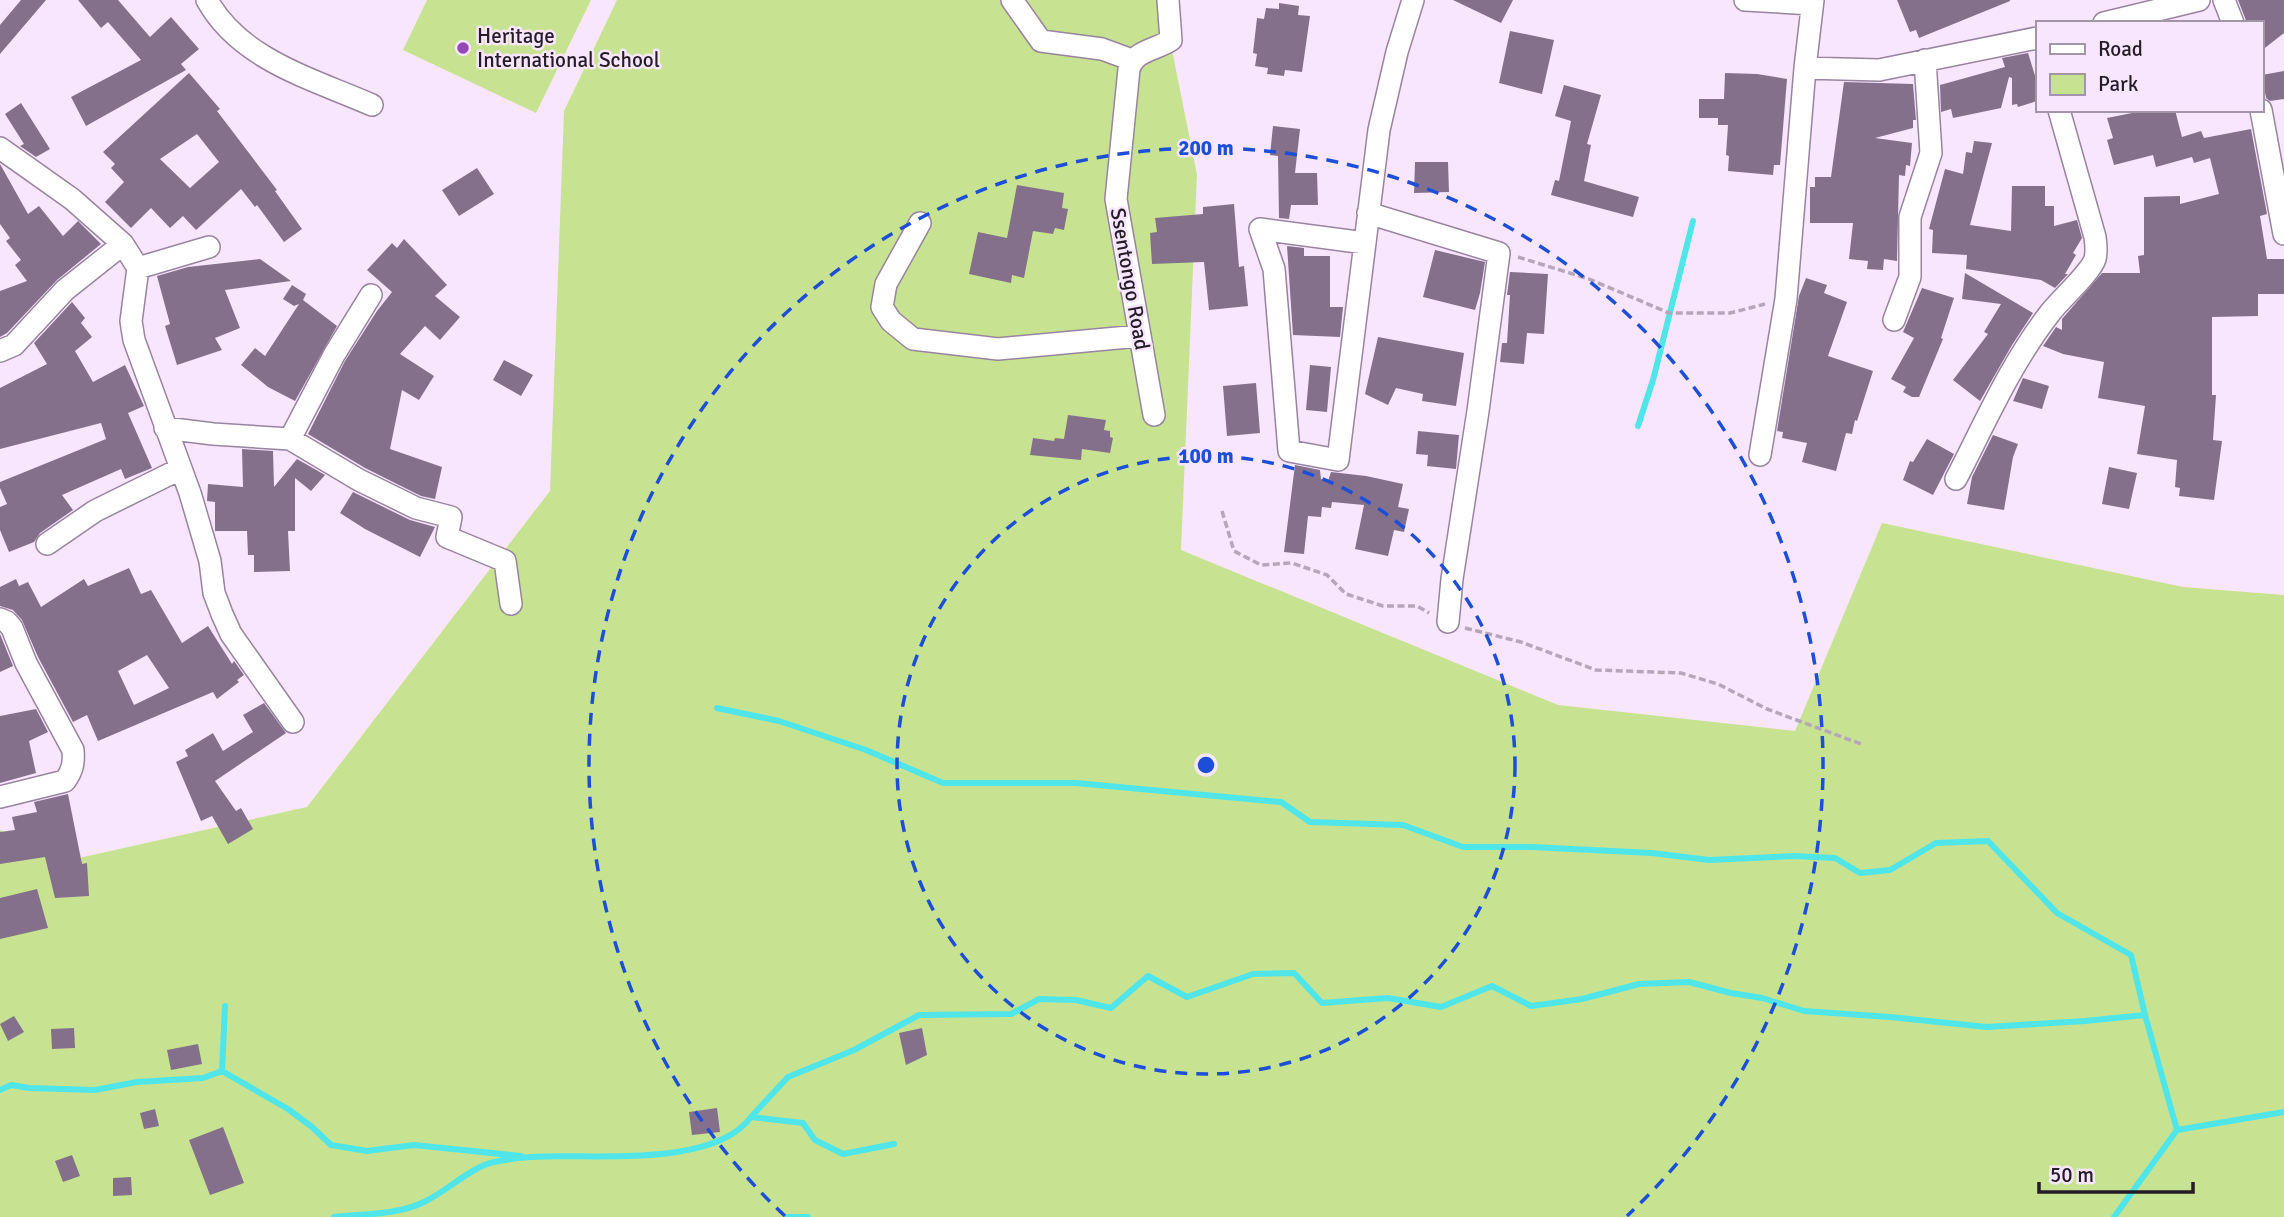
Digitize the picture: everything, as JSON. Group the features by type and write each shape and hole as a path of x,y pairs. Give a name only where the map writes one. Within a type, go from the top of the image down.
{"street":[{"path":"207,0 230,32 260,56 372,105"},
{"path":"1012,0 1041,41 1102,50 1132,60 1171,40 1168,0"},
{"path":"1365,243 1259,229 1274,269 1289,451 1338,460 1384,103 1413,0"},
{"path":"1745,0 1813,2 1786,299 1760,455"},
{"path":"2112,21 2199,0"},
{"path":"2224,0 2232,21"},
{"path":"1805,68 1879,70 2036,38"},
{"name":"Ssentongo Road","path":"1132,60 1127,79 1116,199 1154,415"},
{"path":"1894,320 1910,277 1910,217 1931,153 1925,60"},
{"path":"1956,479 2031,341 2094,262 2095,237 2060,112"},
{"path":"2261,112 2284,234"},
{"path":"0,148 72,199 123,244 138,268 131,321 139,355 190,493 210,561 214,593 231,634 293,722"},
{"path":"1368,213 1499,253 1448,622"},
{"path":"920,223 886,284 882,307 891,321 913,339 998,349 1139,336"},
{"path":"0,351 14,345 65,290 123,244"},
{"path":"138,268 209,247"},
{"path":"290,439 334,355 371,295"},
{"path":"165,428 290,439 359,480 416,508 451,517 447,537 505,561 512,604"},
{"path":"47,544 95,511 180,469"},
{"path":"0,620 7,622 12,628 31,674 73,750 74,761 72,772 65,781 0,797"}],"path":[{"path":"1499,253 1589,279 1669,313 1730,313 1786,299"},
{"path":"1223,511 1234,551 1261,565 1292,563 1327,575 1346,594 1383,606 1417,606 1456,626 1521,642 1596,670 1644,670 1693,676 1718,684 1776,713 1861,744"}],"green space":[{"path":"427,0 591,0 536,113 403,50"},
{"path":"617,0 1162,0 1197,175 1181,550 1558,705 1795,731 1882,523 2183,587 2284,595 2284,1217 0,1217 0,830 70,860 307,807 550,491 564,111"}],"building":[{"path":"21,0 46,0 0,54 0,25"},
{"path":"78,0 118,0 150,37 171,17 199,49 181,64 186,70 86,126 71,97 141,60 108,22 101,28"},
{"path":"1453,0 1513,0 1501,23"},
{"path":"1897,0 2010,1 1919,38 1916,30 1910,32"},
{"path":"2238,0 2284,0 2284,33 2263,49 2263,21 2246,21"},
{"path":"1279,3 1299,6 1298,15 1310,16 1302,72 1285,70 1284,76 1267,74 1268,68 1255,66 1257,54 1253,53 1257,18 1264,19 1266,8 1279,9"},
{"path":"1510,31 1554,40 1542,94 1499,83"},
{"path":"2028,53 2036,79 2036,101 2018,107 2017,104 2012,105 2012,78 2009,77 2001,108 1953,118 1951,109 1941,112 1940,85 2005,67 2002,58"},
{"path":"2284,71 2284,99 2270,101 2266,98 2263,75"},
{"path":"189,73 220,109 217,111 277,190 275,191 302,229 284,242 257,205 255,207 241,189 196,230 183,216 170,228 151,208 131,228 105,202 124,182 111,168 115,164 103,152","holes":["197,134 219,162 190,188 160,159"]},
{"path":"1725,73 1787,79 1780,165 1774,165 1773,175 1728,171 1728,125 1718,125 1718,118 1699,118 1699,99 1724,99"},
{"path":"1844,82 1913,84 1916,120 1913,120 1913,128 1875,138 1912,143 1910,166 1906,165 1905,176 1899,175 1897,261 1884,259 1883,270 1867,269 1868,261 1849,259 1853,223 1810,223 1810,187 1815,187 1815,177 1831,177"},
{"path":"1564,85 1601,95 1587,144 1591,145 1584,181 1639,197 1633,217 1551,195 1555,180 1559,181 1571,121 1555,116"},
{"path":"21,103 50,149 36,157 20,146 24,144 5,114"},
{"path":"2137,112 2176,112 2182,137 2201,131 2204,138 2251,129 2267,214 2260,216 2267,259 2284,259 2284,294 2258,294 2258,316 2212,317 2212,395 2216,395 2213,440 2222,441 2214,500 2179,496 2180,488 2175,487 2177,460 2137,454 2145,406 2098,398 2104,362 2063,354 2043,346 2056,327 2062,330 2062,319 2102,273 2140,273 2138,256 2144,255 2144,197 2180,196 2180,204 2219,194 2210,158 2194,163 2192,157 2156,167 2153,155 2114,165 2107,140 2113,138 2107,118"},
{"path":"1273,126 1300,129 1295,173 1317,173 1318,205 1291,205 1289,219 1279,218 1278,156 1270,155"},
{"path":"1974,141 1992,143 1970,225 2011,231 2012,186 2045,186 2045,206 2054,206 2054,226 2077,220 2082,238 2065,274 2068,274 2055,288 2041,280 1966,269 1967,255 1932,253 1933,230 1929,229 1945,169 1963,174 1966,152 1972,153"},
{"path":"1415,162 1448,162 1449,192 1414,193"},
{"path":"0,164 28,214 39,206 63,236 78,221 101,244 57,280 7,333 0,337 0,291 27,281 15,265 21,260 6,241 10,238 0,224"},
{"path":"477,168 494,194 459,216 442,190"},
{"path":"1017,185 1064,193 1062,208 1068,209 1064,230 1055,228 1053,234 1033,231 1024,278 1012,275 1011,283 969,274 978,232 1007,238"},
{"path":"1234,204 1239,267 1244,266 1248,306 1209,310 1204,262 1152,264 1150,233 1157,232 1155,218 1203,214 1203,207"},
{"path":"404,239 447,285 435,296 460,317 440,340 425,326 400,354 434,376 419,400 402,390 390,449 442,467 435,499 421,496 365,468 308,434 345,361 392,292 367,270 392,243 397,248"},
{"path":"1287,246 1304,248 1304,256 1330,256 1330,307 1343,307 1340,337 1293,335"},
{"path":"1435,250 1485,262 1475,310 1423,297"},
{"path":"260,259 291,281 225,290 240,328 215,338 222,350 177,365 165,326 170,324 157,276 188,267"},
{"path":"1510,272 1548,274 1544,334 1527,333 1524,364 1500,362 1502,343 1507,343"},
{"path":"1965,273 2033,313 1980,401 1953,380 1988,334 1984,332 2001,304 1962,299"},
{"path":"1806,278 1827,285 1824,293 1847,302 1828,356 1873,371 1852,434 1846,433 1836,471 1802,462 1807,443 1782,438 1783,432 1777,431 1799,296"},
{"path":"292,285 306,294 303,300 337,326 295,401 268,387 241,365 255,348 265,356 299,304 294,306 283,299"},
{"path":"1922,288 1954,298 1941,338 1943,339 1919,397 1912,397 1903,392 1906,387 1891,379 1914,338 1903,332"},
{"path":"72,302 85,318 81,323 92,337 75,351 93,382 125,365 144,406 128,413 152,468 125,479 121,469 62,495 73,510 40,533 34,542 9,552 0,530 0,507 7,504 0,482 106,439 101,423 0,449 0,388 47,364 34,343"},
{"path":"1378,337 1464,353 1456,406 1422,401 1423,394 1396,388 1388,405 1365,394"},
{"path":"504,360 533,375 521,396 493,380"},
{"path":"1310,365 1331,367 1327,412 1306,410"},
{"path":"2023,378 2049,386 2042,409 2013,401"},
{"path":"1256,383 1260,433 1227,436 1223,386"},
{"path":"1068,415 1106,420 1104,430 1110,431 1110,437 1113,438 1110,453 1082,449 1081,460 1030,455 1033,438 1054,441 1055,438 1064,439"},
{"path":"1418,431 1459,435 1456,469 1427,466 1428,455 1416,454"},
{"path":"1993,435 2018,444 2013,457 2004,510 1967,504 1972,477"},
{"path":"1927,439 1954,454 1933,495 1903,480 1910,461 1913,462"},
{"path":"242,449 273,451 274,487 297,459 325,475 311,491 295,478 295,531 288,531 290,571 254,572 254,555 248,555 247,531 215,531 215,502 207,501 208,484 243,487"},
{"path":"1295,465 1320,470 1321,479 1328,481 1331,472 1403,484 1398,507 1409,509 1404,532 1394,530 1388,556 1355,549 1364,505 1332,502 1331,508 1322,507 1321,517 1308,516 1304,554 1284,552"},
{"path":"2109,467 2137,473 2129,509 2102,504"},
{"path":"353,492 410,520 435,527 420,557 340,513"},
{"path":"129,568 141,594 151,590 182,643 208,626 232,664 234,661 244,675 217,699 213,692 98,741 87,715 73,722 38,657 22,620 13,610 0,606 0,587 16,579 19,586 28,582 41,607 84,579 88,586","holes":["147,655 169,688 134,705 118,671"]},
{"path":"0,634 13,666 0,672"},
{"path":"264,703 286,733 215,781 236,811 241,808 253,829 228,844 212,816 201,821 176,762 188,756 185,750 213,733 223,751 253,732 243,715"},
{"path":"36,709 48,732 29,741 36,773 0,783 0,716"},
{"path":"68,794 82,864 87,863 89,896 55,898 45,857 0,864 0,832 15,830 12,817 37,812 34,802"},
{"path":"37,889 48,928 0,939 0,898"},
{"path":"14,1016 24,1032 8,1041 0,1024"},
{"path":"74,1028 75,1048 52,1049 51,1029"},
{"path":"922,1028 927,1055 906,1065 899,1033"},
{"path":"198,1044 202,1064 171,1070 167,1050"},
{"path":"717,1108 720,1132 692,1135 689,1112"},
{"path":"155,1109 159,1126 144,1129 140,1113"},
{"path":"223,1127 244,1183 210,1195 189,1140"},
{"path":"72,1155 80,1176 63,1182 55,1161"},
{"path":"131,1177 132,1195 113,1196 113,1178"}],"waterway":[{"path":"1638,426 1653,380 1693,221"},
{"path":"717,708 779,721 866,750 943,783 1076,783 1281,802 1310,822 1403,825 1463,847 1532,847 1652,853 1709,860 1794,856 1835,858 1860,873 1890,870 1936,843 1988,841 2057,913 2131,955 2145,1015"},
{"path":"751,1117 788,1077 854,1050 919,1015 1011,1014 1039,999 1076,1000 1111,1008 1148,976 1187,997 1253,974 1294,973 1322,1003 1388,998 1441,1007 1492,986 1531,1006 1582,999 1639,984 1689,982 1762,998 1804,1011 1987,1027 2145,1015 2177,1130 2284,1112"},
{"path":"222,1071 225,1006"},
{"path":"222,1071 288,1109 331,1145 367,1151 414,1145 521,1156"},
{"path":"0,1090 11,1085 95,1090 137,1082 203,1078 222,1071"},
{"path":"334,1217 380,1213 414,1206 478,1168 504,1160 556,1156 649,1155 709,1145 733,1133 751,1117 803,1123 815,1140 843,1154 894,1144"},
{"path":"2114,1217 2177,1130"},
{"path":"788,1217 808,1217"}],"place":[{"name":"Heritage International School","path":"463,48"}]}
